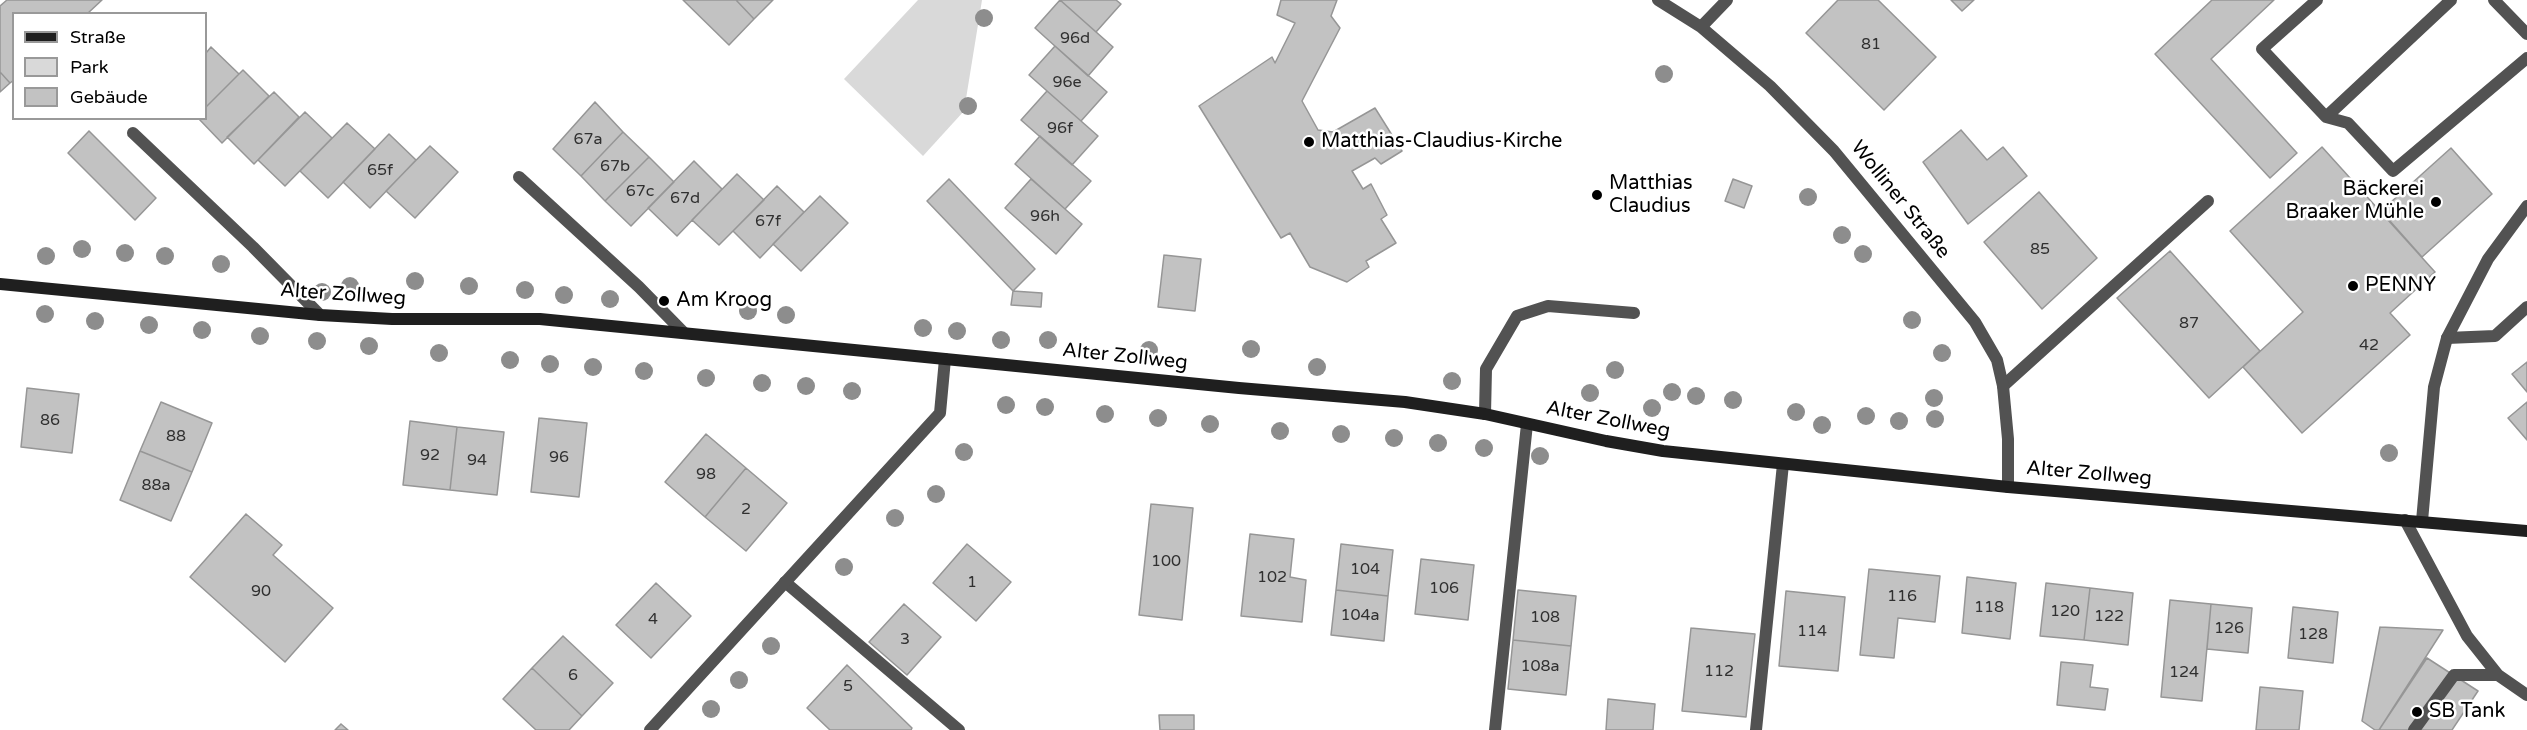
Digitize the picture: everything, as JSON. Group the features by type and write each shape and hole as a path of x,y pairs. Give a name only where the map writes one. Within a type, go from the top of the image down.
{"street":[{"name":"Wolliner Straße","path":"1658,0 1701,27 1770,86 1834,151 1975,322 1996,360 2003,386 2008,439 2008,487"},
{"path":"1701,27 1727,0"},
{"path":"2317,0 2262,49 2326,117 2348,123 2393,171 2527,58"},
{"path":"2326,117 2451,0"},
{"path":"2494,0 2527,34"},
{"path":"133,132 320,315"},
{"path":"519,177 639,287 684,333"},
{"path":"2003,386 2208,201"},
{"path":"2422,522 2434,387 2447,338 2488,260 2527,206"},
{"name":"Alter Zollweg","path":"0,284 320,315 392,319 540,319 1239,388 1405,402 1485,414 1664,451 2008,487 2527,531"},
{"path":"1485,414 1486,369 1517,316 1548,306 1634,313"},
{"path":"2447,338 2495,336 2527,308"},
{"path":"650,730 940,413 945,359"},
{"path":"1495,730 1527,424"},
{"path":"1756,730 1783,464"},
{"path":"2405,520 2467,636 2498,675 2527,695"},
{"path":"785,582 959,730"},
{"path":"2414,730 2454,675 2498,675"}],"green space":[{"path":"918,0 982,0 964,111 923,156 844,79"}],"building":[{"path":"7,0 102,0 89,12 12,12 12,82 10,83 0,72 0,6"},
{"path":"683,0 736,0 754,19 729,45"},
{"path":"736,0 773,0 754,19"},
{"path":"1060,0 1116,0 1121,4 1096,32"},
{"path":"1060,0 1113,47 1088,76 1035,28"},
{"name":"Matthias-Claudius-Kirche","path":"1281,0 1337,0 1331,16 1340,28 1302,101 1318,130 1333,132 1375,108 1402,151 1381,164 1375,158 1352,171 1363,189 1371,184 1387,215 1381,219 1396,243 1366,261 1369,267 1347,282 1310,267 1290,233 1281,238 1199,106 1272,57 1275,63 1295,23 1277,15"},
{"path":"1838,0 1878,0 1936,57 1884,110 1806,33"},
{"path":"1951,0 1974,0 1962,11"},
{"path":"2212,0 2274,0 2211,59 2297,153 2270,178 2155,54"},
{"path":"1055,46 1107,92 1081,121 1029,75"},
{"path":"211,47 239,74 207,106 207,52"},
{"path":"243,70 269,96 222,143 200,120 207,120 207,106"},
{"path":"0,72 10,83 0,92"},
{"path":"1047,91 1098,136 1072,165 1021,120"},
{"path":"274,92 299,117 254,164 227,137"},
{"path":"595,102 623,132 581,176 553,149"},
{"path":"305,112 332,138 285,186 258,160"},
{"path":"347,123 375,149 328,198 300,171"},
{"path":"1961,130 1987,160 2003,147 2027,176 1968,224 1923,162"},
{"path":"89,131 156,198 135,220 68,153"},
{"path":"623,132 649,157 605,201 581,176"},
{"path":"389,134 416,160 370,208 343,182"},
{"path":"1040,136 1091,181 1065,209 1015,164"},
{"path":"430,146 458,172 415,218 386,191"},
{"path":"2322,147 2435,272 2390,313 2410,335 2302,433 2243,367 2303,312 2230,231"},
{"name":"Bäckerei Braaker Mühle","path":"2451,148 2492,194 2422,257 2381,211"},
{"path":"649,157 674,182 631,226 605,201"},
{"path":"694,161 722,189 677,236 648,208"},
{"path":"737,174 764,200 719,245 692,220"},
{"path":"949,179 1035,269 1013,291 927,201"},
{"path":"1031,179 1082,224 1056,254 1005,208"},
{"path":"1733,179 1752,186 1744,208 1725,201"},
{"path":"777,186 804,212 760,258 733,231"},
{"path":"2039,192 2097,258 2042,309 1984,242"},
{"path":"820,196 848,223 801,271 773,244"},
{"path":"2170,251 2260,351 2209,398 2117,298"},
{"path":"1164,255 1201,259 1195,311 1158,307"},
{"path":"1013,291 1042,293 1041,307 1011,305"},
{"path":"2527,362 2527,392 2512,374"},
{"path":"27,388 79,394 72,453 21,447"},
{"path":"161,402 212,423 192,472 140,451"},
{"path":"2527,402 2527,440 2508,418"},
{"path":"539,418 587,423 579,497 531,492"},
{"path":"410,421 457,427 450,490 403,485"},
{"path":"457,427 504,432 497,495 450,490"},
{"path":"706,434 746,468 705,517 665,482"},
{"path":"140,451 192,472 171,521 120,500"},
{"path":"746,468 787,503 746,551 705,517"},
{"path":"1151,504 1193,508 1182,620 1139,615"},
{"path":"246,514 282,545 273,555 333,608 285,662 190,577"},
{"path":"1250,534 1294,539 1290,577 1306,580 1302,622 1241,616"},
{"path":"967,544 1011,582 976,621 933,583"},
{"path":"1341,544 1393,550 1388,596 1336,590"},
{"path":"1421,559 1474,565 1468,620 1415,614"},
{"path":"1869,569 1940,576 1935,622 1898,618 1894,658 1860,655"},
{"path":"1967,577 2016,583 2010,639 1962,633"},
{"path":"656,583 691,616 651,658 616,625"},
{"path":"2046,583 2090,588 2084,640 2040,636"},
{"path":"2090,588 2133,593 2128,645 2084,640"},
{"path":"1336,590 1388,596 1384,641 1331,635"},
{"path":"1518,590 1576,596 1571,646 1513,640"},
{"path":"1786,591 1845,597 1838,671 1779,666"},
{"path":"2170,600 2211,604 2202,701 2161,697"},
{"path":"904,604 941,637 907,675 869,642"},
{"path":"2211,604 2252,608 2248,653 2207,649"},
{"path":"2293,607 2338,612 2333,663 2288,658"},
{"path":"2380,627 2443,630 2379,730 2375,730 2362,721"},
{"path":"1691,628 1755,634 1746,717 1682,711"},
{"path":"563,636 613,683 582,716 532,668"},
{"path":"1513,640 1571,646 1566,695 1508,689"},
{"path":"2427,658 2478,691 2452,730 2379,730"},
{"path":"2061,662 2093,665 2090,687 2108,689 2105,710 2057,705"},
{"path":"847,665 912,728 911,730 830,730 807,708"},
{"path":"532,668 582,716 569,730 536,730 503,699"},
{"path":"2260,687 2303,691 2299,730 2256,730"},
{"path":"1608,699 1655,704 1653,730 1606,730"},
{"path":"1159,715 1194,715 1194,730 1160,730"},
{"path":"341,724 348,730 335,730"}],"place":[{"name":"Matthias-Claudius-Kirche","path":"1309,142"},
{"name":"Matthias Claudius","path":"1597,195"},
{"name":"Bäckerei Braaker Mühle","path":"2436,202"},
{"name":"PENNY","path":"2353,286"},
{"name":"Am Kroog","path":"664,301"},
{"name":"SB Tank","path":"2417,712"}]}
